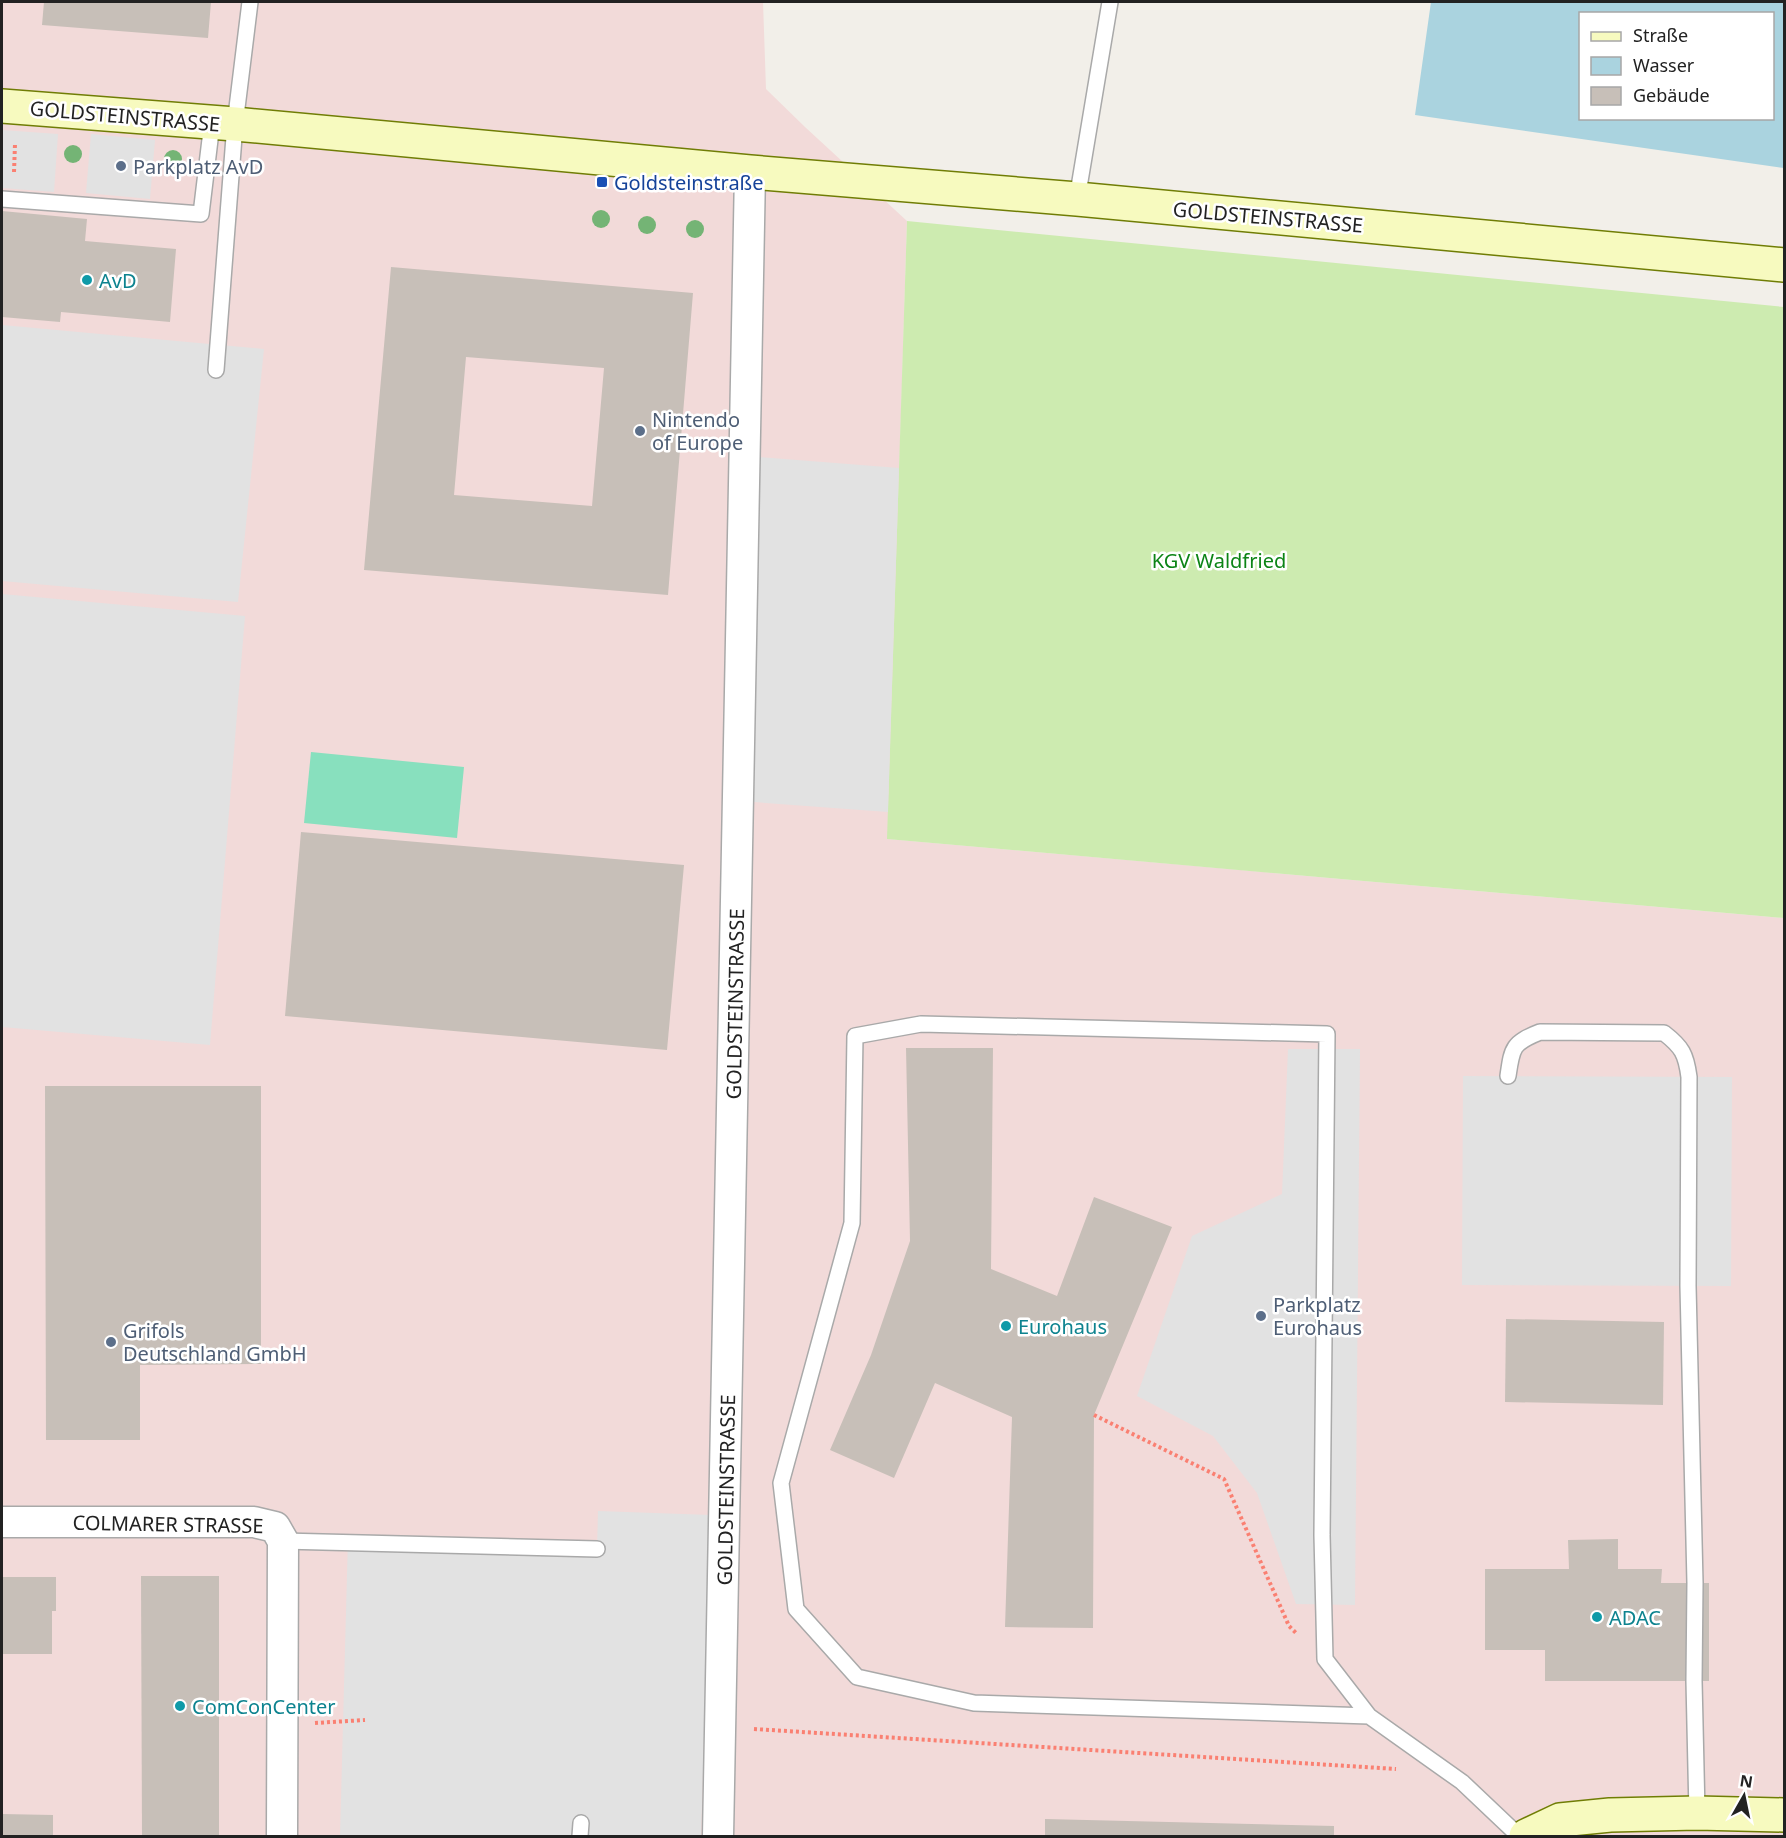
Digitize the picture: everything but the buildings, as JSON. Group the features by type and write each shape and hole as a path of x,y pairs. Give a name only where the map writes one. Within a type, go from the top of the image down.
{"street":[{"name":"GOLDSTEINSTRASSE","path":"2,106 224,123 750,172 1077,199 1785,265"},
{"name":"GOLDSTEINSTRASSE","path":"718,1836 750,172"},
{"name":"COLMARER STRASSE","path":"2,1522 254,1521 275,1527 283,1541 282,1836"},
{"path":"1526,1836 1560,1820 1610,1815 1697,1813 1785,1815"}],"lane":[{"path":"7,199 201,214 224,123 250,2"},
{"path":"1077,199 1110,2"},
{"path":"216,370 224,123"},
{"path":"1369,1716 974,1703 857,1677 796,1609 781,1483 852,1223 855,1036 921,1024 1327,1034 1322,1535 1325,1659 1369,1716 1462,1782 1519,1836"},
{"path":"1508,1076 1511,1054 1522,1039 1540,1032 1664,1033 1687,1057 1689,1077 1688,1286 1695,1583 1694,1681 1697,1813"},
{"path":"283,1541 597,1549"}],"path":[{"path":"7,199 16,137"},
{"path":"1094,1415 1224,1479 1289,1626 1325,1659"},
{"path":"281,1724 365,1720"},
{"path":"721,1726 1399,1769"}],"shaded area":[{"path":"2,2 763,2 766,89 907,221 888,839 1784,918 1784,1836 2,1836"},
{"path":"2,130 58,134 54,192 2,188"},
{"name":"Parkplatz AvD","path":"91,134 155,140 150,199 86,193"},
{"path":"2,325 264,349 238,602 2,581"},
{"path":"745,456 899,468 888,812 739,801"},
{"path":"2,594 245,616 210,1045 2,1027"},
{"name":"Parkplatz Eurohaus","path":"1288,1049 1360,1049 1355,1605 1296,1604 1257,1493 1213,1436 1137,1396 1192,1236 1282,1194"},
{"path":"1463,1076 1732,1077 1731,1286 1462,1285"},
{"path":"598,1511 711,1515 701,1836 340,1836 348,1537 597,1549"}],"green space":[{"name":"KGV Waldfried","path":"907,221 1784,307 1784,918 887,839"},
{"path":"311,752 464,767 457,838 304,823"}],"water":[{"path":"1431,2 1784,2 1784,168 1415,115"}],"place":[{"name":"Parkplatz AvD","path":"121,166"},
{"name":"Goldsteinstraße","path":"602,182"},
{"name":"AvD","path":"87,280"},
{"name":"Nintendo of Europe","path":"640,431"},
{"name":"Parkplatz Eurohaus","path":"1261,1316"},
{"name":"Eurohaus","path":"1006,1326"},
{"name":"Grifols Deutschland GmbH","path":"111,1342"},
{"name":"ADAC","path":"1597,1617"},
{"name":"ComConCenter","path":"180,1706"}]}
